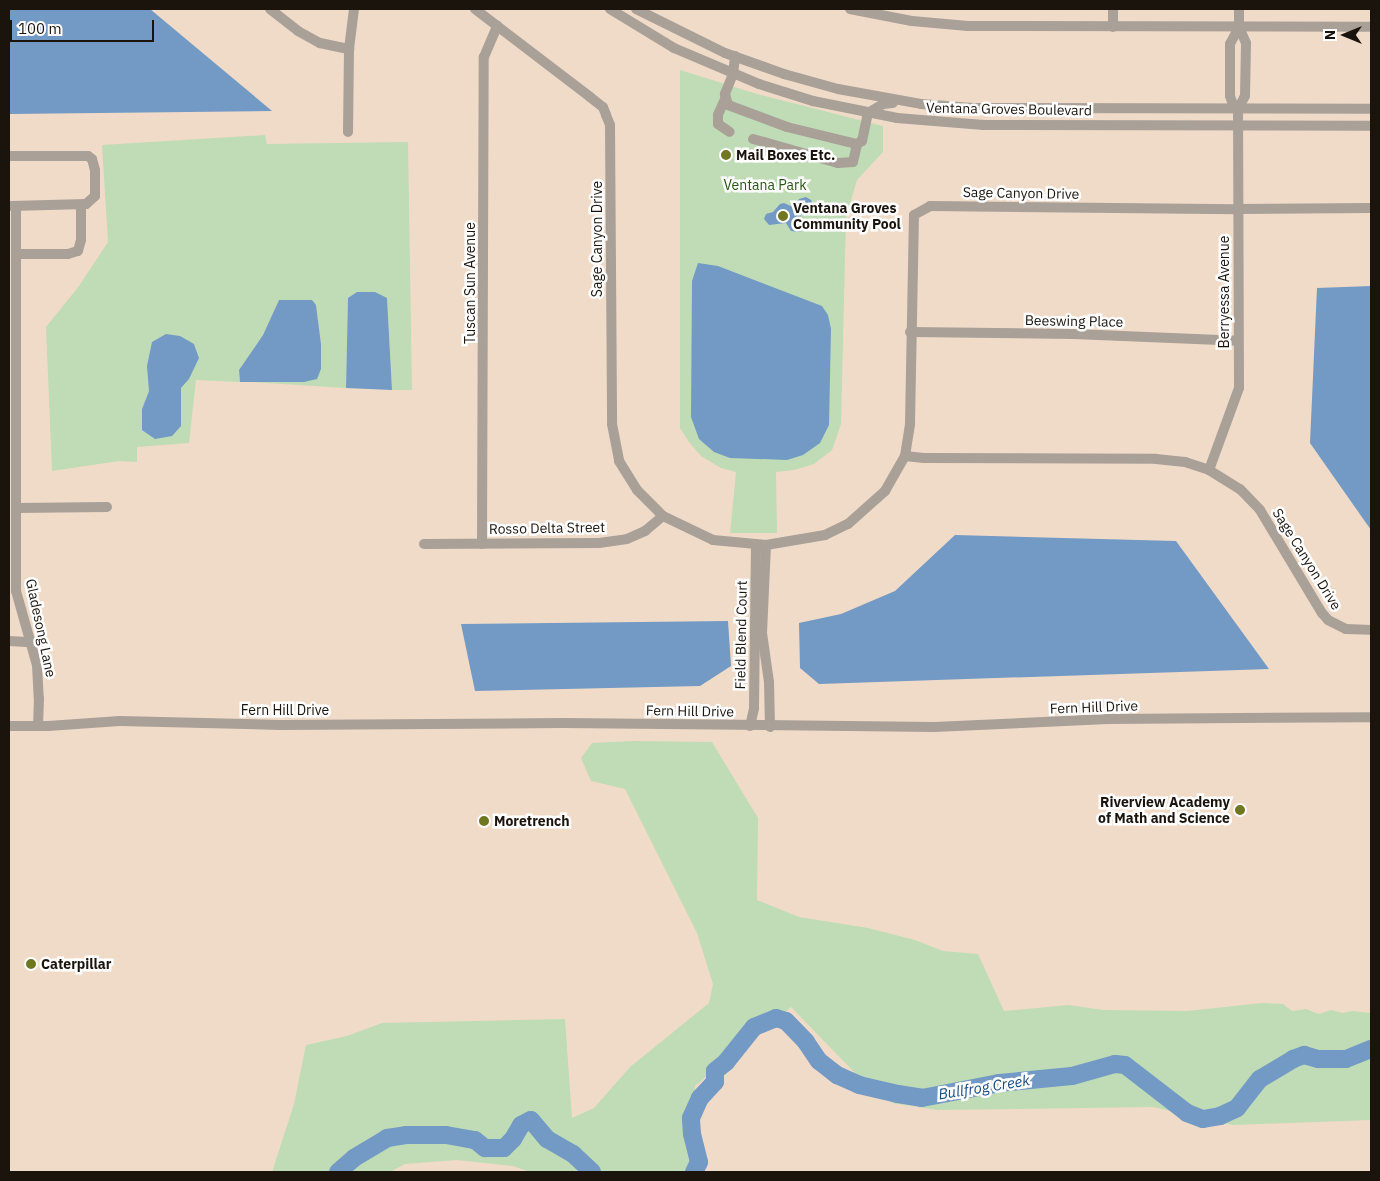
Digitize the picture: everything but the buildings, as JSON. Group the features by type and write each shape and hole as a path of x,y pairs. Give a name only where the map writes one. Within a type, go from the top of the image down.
{"street":[{"path":"270,9 298,31 320,43 349,49"},
{"path":"348,132 349,49 354,9"},
{"name":"Sage Canyon Drive","path":"475,9 603,108 610,132 612,424 618,460 637,490 663,516 713,540 761,545 825,535 848,524 885,490 905,456 910,423 910,332 914,215 930,206 1237,209 1371,208"},
{"name":"Ventana Groves Boulevard","path":"610,9 674,48 733,74 813,101 868,113 926,122 984,125 1238,124 1371,126"},
{"name":"Ventana Groves Boulevard","path":"636,9 734,56 810,82 907,102 973,108 1371,108"},
{"path":"850,9 896,14 968,26 1371,27"},
{"path":"1113,9 1113,27"},
{"name":"Berryessa Avenue","path":"1209,470 1239,388 1238,109 1242,105 1245,94 1246,43 1239,27 1239,9"},
{"name":"Tuscan Sun Avenue","path":"482,544 484,57 497,26"},
{"name":"Berryessa Avenue","path":"1238,109 1233,105 1230,96 1230,44 1239,27"},
{"path":"730,132 718,124 718,116 733,74 734,56"},
{"path":"725,99 728,106 787,127 857,144"},
{"path":"753,139 838,163 853,162 857,144 862,141 868,113 883,104 907,102"},
{"path":"9,156 88,156 94,164 95,193 93,199 81,206 12,206"},
{"name":"Gladesong Lane","path":"12,206 16,254 16,508 12,591 31,642 38,675 38,726"},
{"path":"16,254 68,254 78,251 81,240 81,206"},
{"name":"Beeswing Place","path":"910,332 1074,334 1238,341"},
{"name":"Sage Canyon Drive","path":"905,456 924,458 1156,459 1185,462 1209,470 1240,489 1260,510 1328,620 1346,629 1371,630"},
{"path":"16,508 106,507"},
{"name":"Rosso Delta Street","path":"424,544 599,543 627,539 645,531 663,516"},
{"name":"Field Blend Court","path":"750,726 754,708 761,545"},
{"name":"Field Blend Court","path":"761,545 762,633 769,682 770,726"},
{"path":"9,641 31,642"},
{"name":"Fern Hill Drive","path":"9,726 120,721 280,725 563,723 934,727 1108,719 1371,717"}],"green space":[{"name":"Ventana Park","path":"680,70 757,94 883,126 883,152 857,180 846,217 841,424 832,450 814,464 794,470 776,472 777,533 730,533 736,472 721,468 701,456 680,428"},
{"path":"265,135 267,144 408,142 412,390 392,390 387,298 348,298 346,388 252,382 304,382 321,369 321,344 316,305 279,300 263,335 239,370 240,382 196,380 189,443 137,447 137,462 119,461 52,471 46,327 79,286 108,242 102,145","holes":["194,344 199,358 189,379 181,388 181,426 142,409 149,391"]},
{"path":"633,741 712,742 758,818 757,900 799,917 868,928 915,940 943,951 978,954 1004,1011 1068,1005 1104,1010 1187,1011 1262,1003 1283,1004 1292,1011 1306,1009 1319,1014 1331,1010 1343,1013 1352,1011 1371,1013 1371,1120 1232,1125 1153,1107 937,1110 892,1103 855,1073 791,1007 695,1086 696,1172 530,1172 513,1166 457,1160 405,1164 390,1172 272,1172 294,1104 306,1045 347,1036 382,1023 565,1019 572,1118 594,1108 630,1067 709,1003 713,984 697,933 625,789 591,781 581,758 592,743"}],"water":[{"path":"9,9 150,9 272,111 9,114"},
{"name":"Ventana Groves Community Pool","path":"806,197 811,200 813,205 811,210 800,217 803,228 800,232 791,231 786,223 769,225 764,219 766,214 773,212 780,204 784,203 793,207 799,199"},
{"path":"698,263 718,266 822,306 828,315 831,329 829,425 820,443 803,455 787,460 730,458 714,452 699,439 691,417 692,281"},
{"path":"1371,286 1371,530 1310,443 1317,288"},
{"path":"357,292 375,292 387,298 392,390 346,388 348,298"},
{"path":"279,300 312,300 316,305 321,344 321,369 317,379 304,382 240,382 239,370 263,335"},
{"path":"166,334 180,336 194,344 199,358 189,379 181,388 181,426 172,436 155,439 142,430 142,409 149,391 147,366 152,342"},
{"path":"955,535 1176,541 1269,669 819,684 800,668 799,623 841,614 895,591"},
{"path":"728,621 731,666 700,686 475,691 461,624"}],"waterway":[{"name":"Bullfrog Creek","path":"694,1172 699,1162 692,1134 691,1118 700,1098 715,1082 715,1071 726,1062 754,1027 776,1018 786,1021 806,1042 819,1061 837,1075 859,1085 922,1098 999,1083 1072,1076 1115,1064 1125,1065 1187,1113 1203,1119 1220,1116 1237,1108 1260,1079 1293,1059 1304,1055 1318,1059 1346,1059 1371,1049"},
{"name":"Bullfrog Creek","path":"338,1172 354,1158 387,1138 406,1135 446,1135 475,1140 485,1148 504,1148 513,1139 521,1125 531,1120 547,1139 573,1154 592,1172"}],"place":[{"name":"Mail Boxes Etc.","path":"726,155"},
{"name":"Ventana Groves Community Pool","path":"783,216"},
{"name":"Riverview Academy of Math and Science","path":"1240,810"},
{"name":"Moretrench","path":"484,821"},
{"name":"Caterpillar","path":"31,964"}]}
